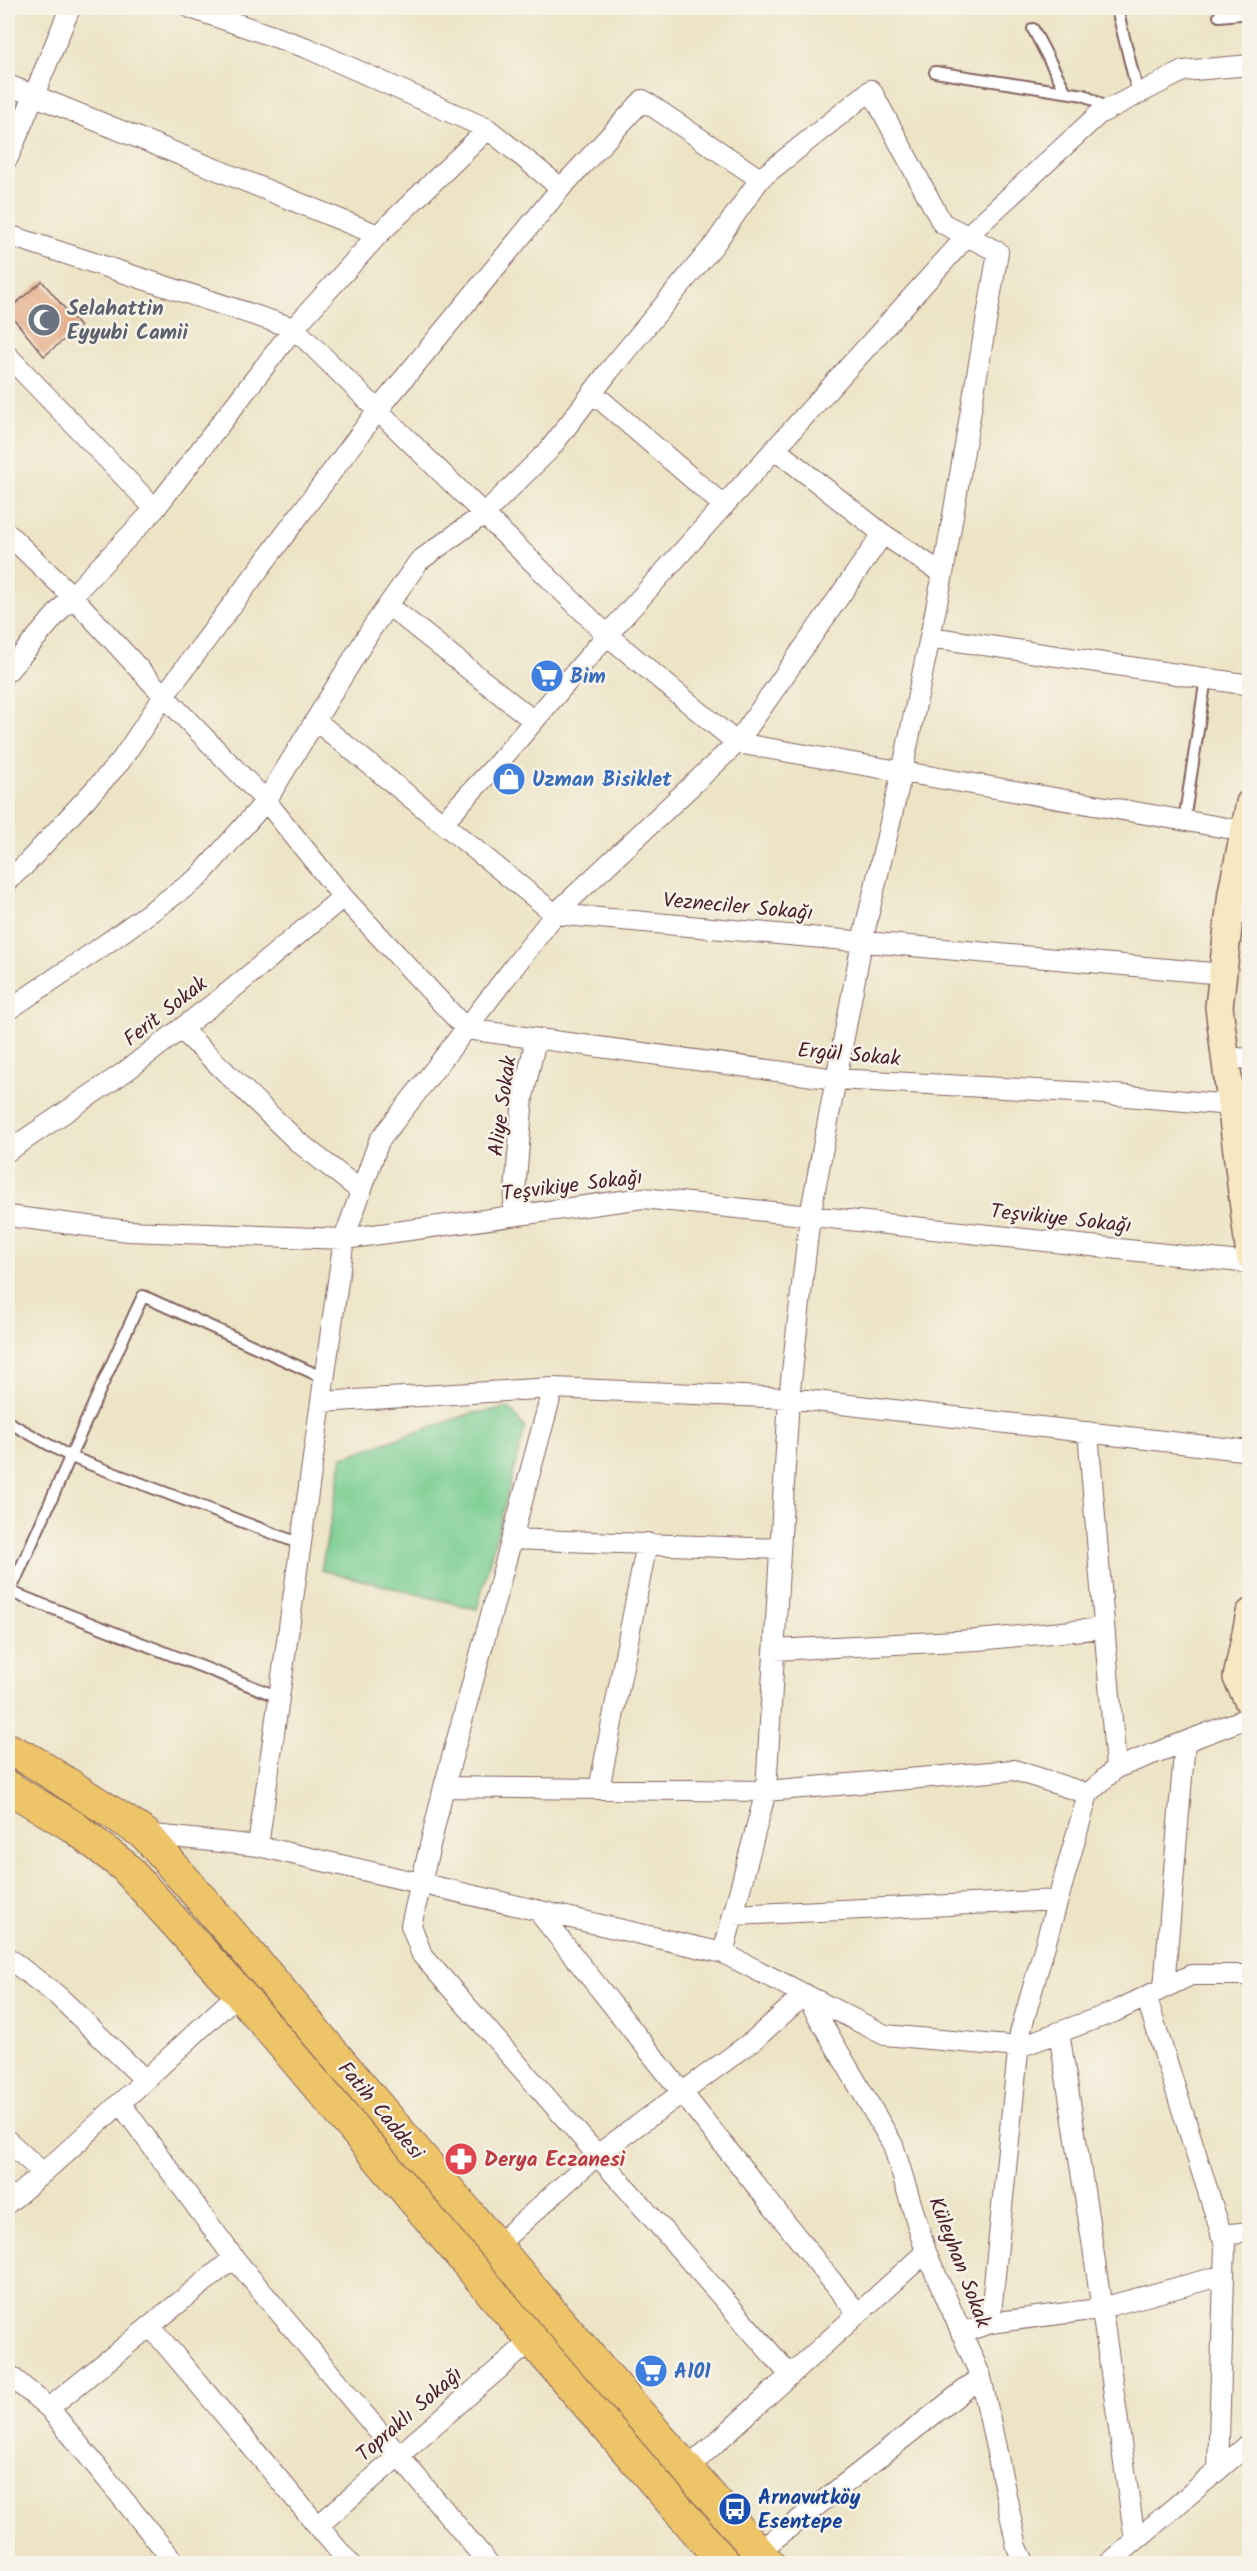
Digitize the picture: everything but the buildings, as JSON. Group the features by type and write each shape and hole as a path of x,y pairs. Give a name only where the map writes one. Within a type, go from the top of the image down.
{"main road":[{"name":"Fatih Caddesi","path":"8,1749 34,1762 145,1834 764,2558"},
{"path":"8,1787 74,1827 125,1867 239,1993 725,2564"}],"street":[{"path":"8,158 69,8"},
{"path":"191,8 307,48 488,129 561,188"},
{"path":"442,823 534,721 607,635 967,236 1099,114 1183,71 1250,65"},
{"path":"8,86 378,235"},
{"path":"8,1010 198,878 266,801 388,605 419,561 484,514 549,450 592,393 714,245 760,179 871,90 942,223 998,252 943,574 902,772 862,942 810,1216 789,1398 766,1791 723,1953"},
{"path":"8,880 24,866 120,762 164,696 378,410 561,188 643,100 760,179"},
{"path":"8,671 72,596 155,509 294,328 378,235 488,129"},
{"path":"8,235 294,328 607,635 737,743 1244,831"},
{"path":"8,356 155,509"},
{"path":"592,393 724,506"},
{"path":"775,449 883,534 943,574"},
{"path":"8,534 72,596 164,696 266,801 343,897 466,1029"},
{"path":"258,1846 344,1239 379,1141 555,914 737,743 883,534"},
{"path":"388,605 534,721"},
{"path":"930,637 1250,685"},
{"path":"316,721 555,914"},
{"path":"1250,803 1232,892 1220,1007 1237,1058 1231,1105 1250,1256"},
{"name":"Ferit Sokak","path":"8,1151 126,1071 343,897"},
{"path":"1228,923 1250,904"},
{"name":"Vezneciler Sokağı","path":"555,914 1223,974"},
{"path":"181,1029 297,1141 361,1191"},
{"name":"Ergül Sokak","path":"466,1029 836,1079 1092,1093 1231,1105"},
{"name":"Aliye Sokak","path":"513,1215 523,1097 536,1039"},
{"name":"Teşvikiye Sokağı","path":"8,1216 128,1231 344,1239 643,1198 1250,1263"},
{"path":"553,1388 444,1787 411,1925 422,1955 790,2375"},
{"path":"321,1402 553,1388 789,1398 1250,1451"},
{"path":"1088,1432 1116,1768"},
{"path":"512,1539 780,1549"},
{"path":"599,1789 647,1544"},
{"path":"1250,1613 1237,1678 1250,1704"},
{"path":"774,1650 977,1640 1104,1628"},
{"path":"990,2323 1020,2033 1088,1794 1116,1768 1250,1717"},
{"path":"1185,1742 1155,1992 1225,2245 1218,2470"},
{"path":"444,1787 766,1791 1014,1770 1088,1794"},
{"path":"145,1834 258,1846 723,1953 885,2036 1019,2047 1114,2012 1191,1975 1250,1976"},
{"path":"733,1915 1058,1900"},
{"path":"537,1910 858,2314"},
{"path":"8,1958 58,1995 144,2079"},
{"path":"8,2203 121,2104 144,2079 239,1993"},
{"path":"496,2246 597,2155 754,2040 805,1995"},
{"name":"Küleyhan Sokak","path":"805,1995 893,2145 927,2252 981,2377 1017,2547 1025,2564"},
{"path":"1059,2032 1135,2540"},
{"path":"121,2104 234,2258 489,2564"},
{"path":"8,2141 44,2173"},
{"path":"1221,2235 1250,2232"},
{"path":"687,2469 927,2252"},
{"path":"49,2408 234,2258"},
{"path":"962,2333 990,2323 1102,2308 1224,2275"},
{"path":"150,2326 350,2564"},
{"name":"Topraklı Sokağı","path":"319,2525 532,2340"},
{"path":"8,2374 49,2408 176,2564"},
{"path":"764,2558 981,2377"},
{"path":"1108,2564 1250,2443"}],"lane":[{"path":"1117,9 1138,94"},
{"path":"1219,16 1250,13"},
{"path":"1033,29 1066,92"},
{"path":"935,72 1084,95 1108,109"},
{"path":"1184,821 1206,678"},
{"path":"279,1697 8,1593 143,1296 324,1378"},
{"path":"8,1422 71,1457 301,1544"}],"green space":[{"path":"509,1408 525,1428 477,1609 321,1570 343,1457 473,1413"}],"place":[{"name":"Selahattin Eyyubi Camii","path":"44,320"},
{"name":"Bim","path":"547,676"},
{"name":"Uzman Bisiklet","path":"509,779"},
{"name":"Derya Eczanesi","path":"461,2159"},
{"name":"A101","path":"651,2371"},
{"name":"Arnavutköy Esentepe","path":"735,2509"}]}
